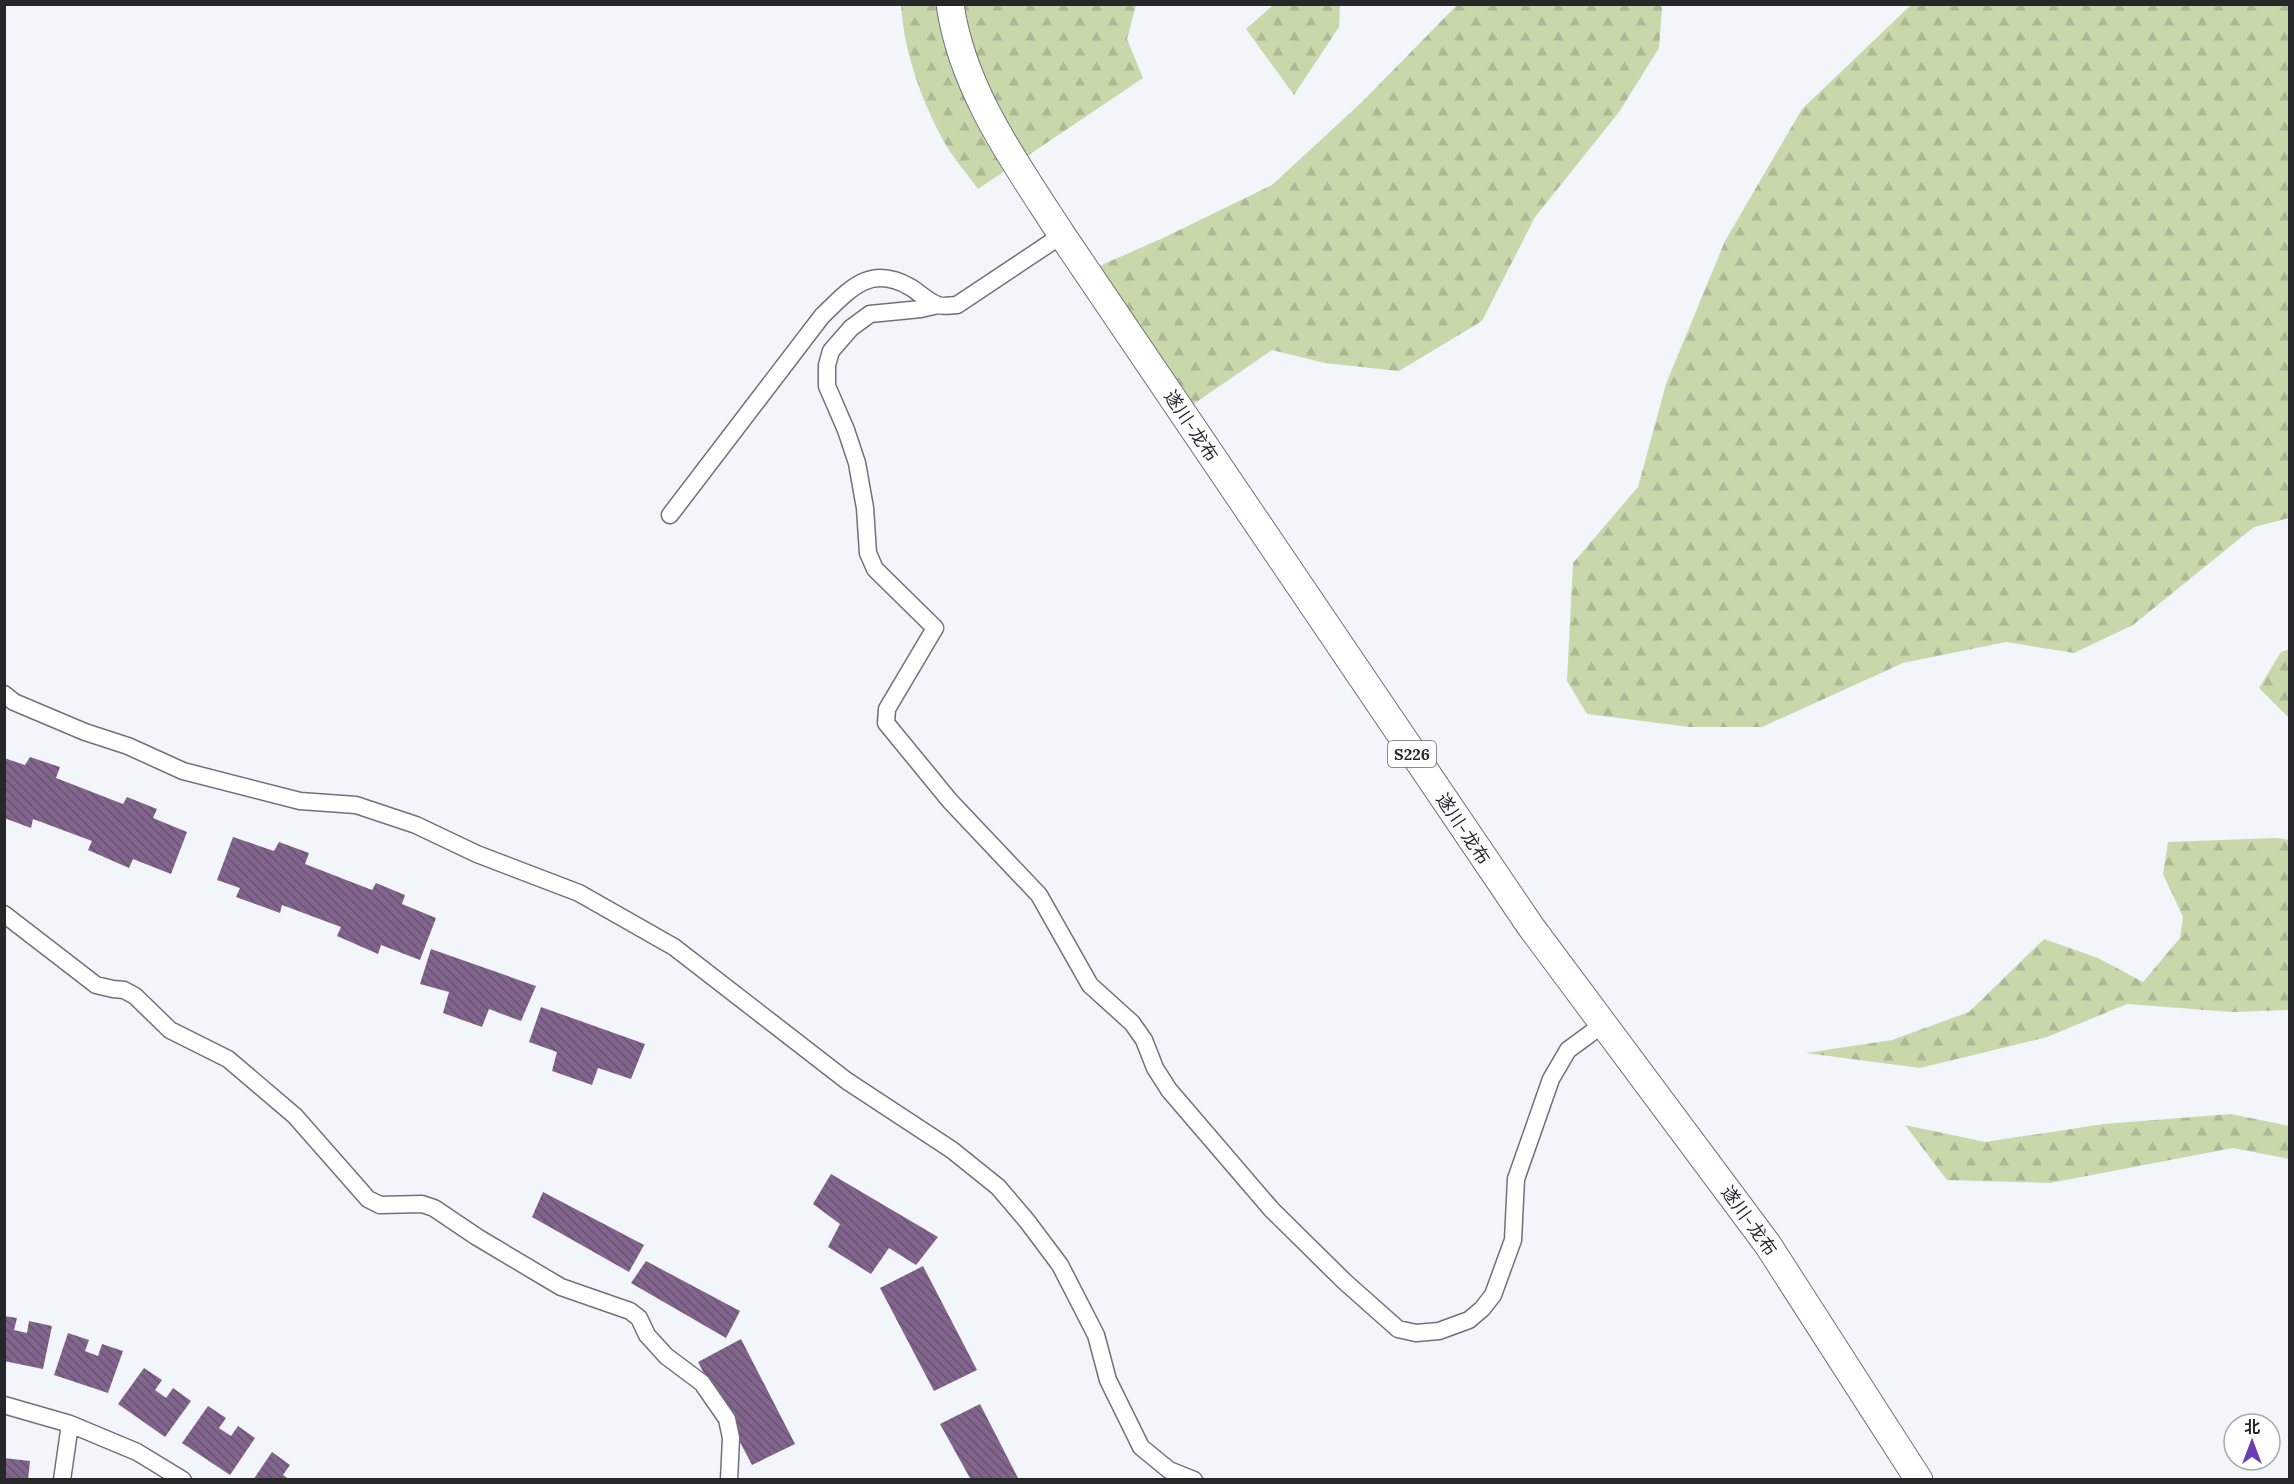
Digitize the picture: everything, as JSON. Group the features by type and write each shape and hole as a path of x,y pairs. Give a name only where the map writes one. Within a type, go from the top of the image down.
{"main road":[{"name":"遂川-龙布","path":"950,4 953,23 978,96 1011,155 1062,235 1531,927 1768,1245 1919,1479"}],"street":[{"path":"1062,235 957,305 938,305 870,314 851,328 831,351 827,365 827,386 846,430 857,464 865,508 868,553 875,569 935,628 887,709 886,723 950,801 1039,895 1090,985 1132,1023 1144,1040 1155,1068 1168,1090 1272,1210 1344,1281 1398,1329 1416,1334 1439,1331 1469,1320 1493,1295 1513,1240 1516,1179 1551,1079 1568,1050 1602,1025"},
{"path":"670,515 822,316 852,287 868,279 885,278 908,286 938,305"},
{"path":"4,694 14,702 85,732 128,746 183,771 300,801 356,805 416,825 477,854 579,893 674,947 847,1081 942,1143 998,1187 1060,1265 1096,1335 1108,1380 1141,1447 1169,1470 1194,1479"},
{"path":"4,914 96,985 124,990 135,996 170,1030 228,1059 295,1116 368,1199 380,1205 394,1207 422,1204 434,1208 477,1237 561,1287 630,1311 639,1318 647,1335 666,1356 702,1383 727,1419 730,1438 729,1479"},
{"path":"4,1405 70,1424 137,1452 183,1479"},
{"path":"62,1479 70,1424"}],"green space":[{"path":"1660,4 1662,8 1659,48 1619,112 1535,217 1482,321 1399,371 1325,363 1272,350 1182,412 1088,271 1163,238 1272,185 1362,102 1457,5"},
{"path":"901,5 1136,5 1127,39 1143,78 978,189 955,159 928,108 910,58"},
{"path":"1273,5 1340,5 1339,27 1294,95 1246,29"},
{"path":"1911,5 2289,5 2289,518 2254,527 2133,625 2074,653 2006,642 1903,663 1762,727 1690,727 1587,714 1567,681 1573,563 1638,487 1666,384 1725,241 1802,109"},
{"path":"2290,649 2289,718 2259,688 2281,652"},
{"path":"2276,838 2289,840 2289,1010 2232,1012 2127,1004 2047,1037 1920,1068 1806,1053 1892,1040 1969,1012 2044,939 2098,958 2143,982 2180,938 2183,917 2163,874 2168,842"},
{"path":"2231,1114 2289,1126 2289,1159 2233,1148 2050,1183 1947,1180 1905,1125 1985,1142 2104,1124"}],"building":[{"path":"30,757 60,767 56,778 123,804 127,797 157,809 153,818 187,832 171,874 133,859 129,868 88,850 92,841 33,819 31,828 4,818 4,758 25,765"},
{"path":"233,837 274,851 279,842 309,853 305,864 372,890 376,883 405,895 402,904 436,918 420,960 381,945 378,954 337,936 341,927 282,905 280,913 236,897 240,888 217,880"},
{"path":"431,949 536,986 521,1021 489,1009 482,1027 443,1013 449,992 420,984"},
{"path":"541,1007 645,1044 631,1079 598,1068 592,1085 552,1071 557,1052 529,1042"},
{"path":"831,1174 938,1237 916,1265 889,1248 871,1274 828,1247 840,1224 813,1204"},
{"path":"543,1192 644,1245 629,1272 532,1217"},
{"path":"646,1261 740,1311 726,1338 631,1283"},
{"path":"923,1266 977,1370 934,1391 880,1288"},
{"path":"4,1316 17,1318 14,1330 27,1333 29,1321 52,1326 43,1369 4,1361"},
{"path":"68,1333 89,1340 85,1351 98,1356 102,1344 123,1351 108,1393 54,1375"},
{"path":"741,1339 795,1444 752,1465 698,1362"},
{"path":"144,1368 162,1380 155,1390 166,1398 173,1388 191,1401 165,1437 118,1404"},
{"path":"980,1404 1019,1480 971,1480 940,1424"},
{"path":"208,1406 226,1418 219,1428 231,1436 238,1426 255,1438 230,1475 182,1443"},
{"path":"272,1452 290,1465 283,1475 290,1480 253,1480"},
{"path":"4,1458 30,1461 28,1480 4,1480"}]}
